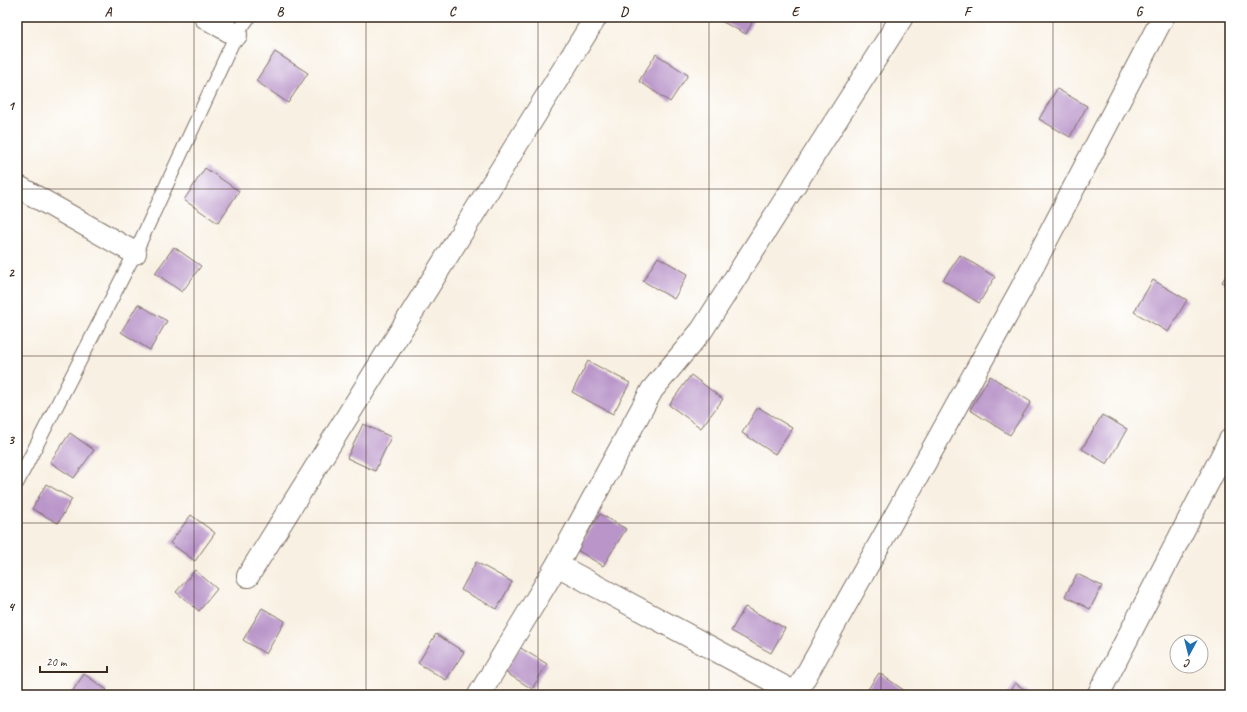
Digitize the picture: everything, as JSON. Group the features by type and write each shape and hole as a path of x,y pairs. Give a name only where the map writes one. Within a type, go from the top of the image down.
{"street":[{"path":"205,17 236,35"},
{"path":"248,576 596,17"},
{"path":"479,695 557,564 652,390 702,330 902,17"},
{"path":"557,564 797,694 1016,298 1164,17"},
{"path":"17,186 135,253"},
{"path":"1098,695 1230,440"}],"lane":[{"path":"17,483 135,253 236,35 249,17"}],"building":[{"path":"718,17 755,17 746,34 717,19"},
{"path":"275,52 308,73 288,103 256,81"},
{"path":"656,54 688,75 670,102 639,81"},
{"path":"1057,89 1087,106 1070,137 1039,119"},
{"path":"205,168 239,191 218,223 184,200"},
{"path":"174,247 201,266 182,292 155,273"},
{"path":"960,255 995,277 979,303 943,280"},
{"path":"658,257 688,274 674,299 643,281"},
{"path":"1230,269 1230,287 1222,282"},
{"path":"1153,280 1187,300 1168,332 1134,312"},
{"path":"138,304 167,321 150,350 121,332"},
{"path":"588,361 630,383 613,414 572,392"},
{"path":"691,375 723,399 701,428 669,405"},
{"path":"990,376 1031,402 1010,435 970,410"},
{"path":"758,407 792,428 775,454 742,433"},
{"path":"1102,415 1127,429 1107,464 1082,449"},
{"path":"363,424 391,437 375,471 347,458"},
{"path":"70,433 94,450 74,478 50,462"},
{"path":"46,484 72,499 58,523 32,509"},
{"path":"600,514 626,529 603,566 577,550"},
{"path":"191,515 215,533 195,561 170,543"},
{"path":"476,562 512,582 497,609 461,590"},
{"path":"195,570 217,589 199,611 176,592"},
{"path":"1077,574 1102,586 1090,609 1065,596"},
{"path":"745,607 785,628 771,653 731,631"},
{"path":"262,608 285,621 266,654 243,640"},
{"path":"436,634 464,652 446,680 418,663"},
{"path":"519,647 547,664 532,689 505,672"},
{"path":"879,673 905,691 903,695 864,695"},
{"path":"84,674 107,690 104,695 70,695"},
{"path":"1015,683 1033,695 1007,695"}]}
